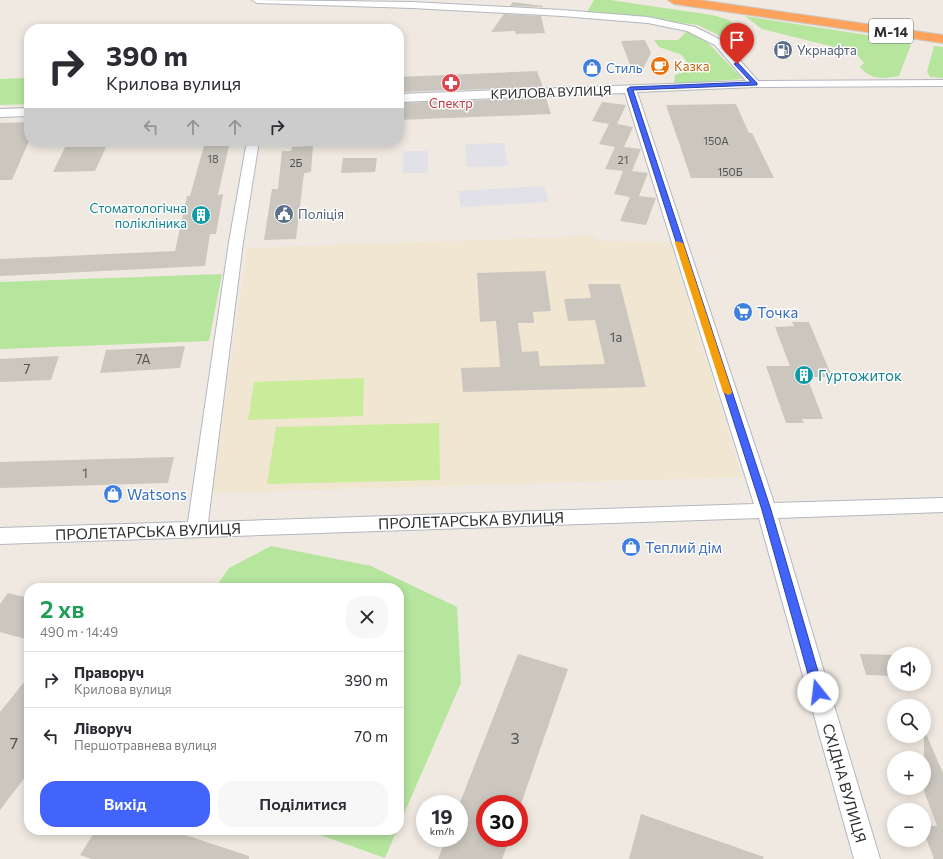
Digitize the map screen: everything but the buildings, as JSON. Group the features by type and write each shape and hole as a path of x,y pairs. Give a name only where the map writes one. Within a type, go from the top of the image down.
{"highway":[{"name":"М-14","path":"674,0 943,39"},
{"name":"М-14","path":"730,0 943,30"},
{"path":"839,24 875,32 943,42"}],"street":[{"path":"257,0 412,5 562,13 648,20 678,25 691,29 719,43 755,84"},
{"name":"КРИЛОВА ВУЛИЦЯ","path":"404,98 755,84 943,83"},
{"name":"СХІДНА ВУЛИЦЯ","path":"630,89 766,510 867,859"},
{"path":"0,113 24,112"},
{"path":"196,529 236,242 252,146"},
{"name":"ПРОЛЕТАРСЬКА ВУЛИЦЯ","path":"0,536 943,505"}],"shaded area":[{"path":"504,143 508,166 467,167 465,144"},
{"path":"403,151 428,151 428,173 403,173"},
{"path":"544,186 549,202 461,207 458,191"},
{"path":"595,236 597,241 670,242 742,477 212,493 247,248"}],"green space":[{"path":"594,0 610,0 712,15 729,20 741,30 720,36 698,25 587,12"},
{"path":"745,16 912,42 899,76 878,78 864,71 860,67 864,63 858,56 850,51 762,29"},
{"path":"687,31 707,42 743,79 674,84 675,75 691,69 682,55 659,47 654,40 678,40"},
{"path":"934,46 943,47 943,78 930,77 927,72"},
{"path":"24,78 24,104 0,105 0,79"},
{"path":"222,274 209,341 0,349 0,282"},
{"path":"364,378 363,416 248,420 254,382"},
{"path":"439,423 440,480 267,484 276,427"},
{"path":"271,546 371,566 457,607 461,683 404,814 404,583 218,583 229,568"},
{"path":"320,835 395,835 385,858"}],"slow traffic":[{"path":"679,243 728,392"}],"place":[{"name":"Укрнафта","path":"783,50"},
{"name":"Казка","path":"660,66"},
{"name":"Стиль","path":"592,68"},
{"name":"Спектр","path":"451,83"},
{"name":"Поліція","path":"284,214"},
{"name":"Стоматологічна полікліника","path":"201,215"},
{"name":"Точка","path":"743,312"},
{"name":"Гуртожиток","path":"804,375"},
{"name":"Watsons","path":"113,494"},
{"name":"Теплий дім","path":"631,547"}],"route":[{"path":"737,64 755,84 630,89 766,510 818,692"}]}
